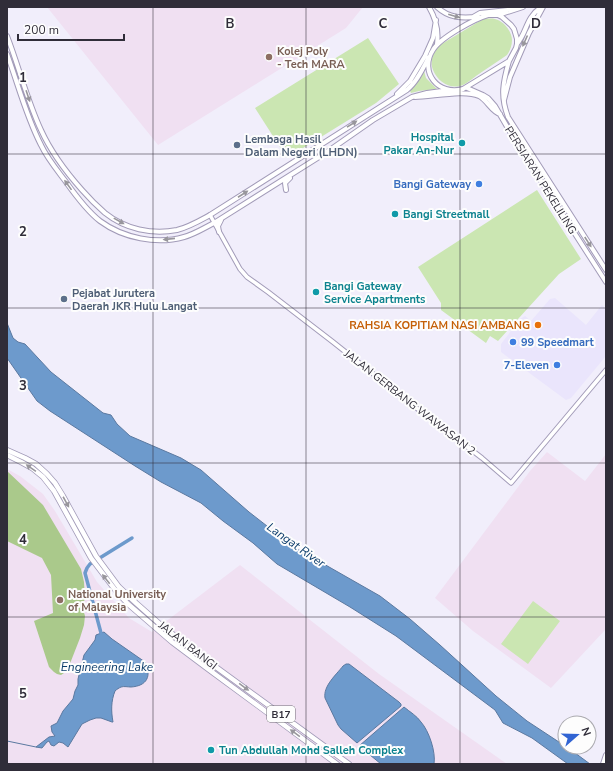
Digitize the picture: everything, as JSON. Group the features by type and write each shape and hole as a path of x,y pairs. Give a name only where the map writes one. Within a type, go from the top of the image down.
{"main road":[{"path":"429,7 436,20 438,30 437,44"},
{"path":"437,7 445,13 455,17 481,17"},
{"path":"7,36 40,129 56,157 76,183 106,214 119,222 132,228 161,232 177,230 192,225 210,215 411,86 437,44 466,25 481,17 498,15 523,7"},
{"path":"7,54 31,123 41,146 87,209 100,221 118,231 147,239 169,240 184,237 206,228 327,152 373,120 412,97 427,93 467,88 509,61 530,18 542,7"},
{"path":"504,104 510,77 542,7"},
{"path":"472,17 480,13 516,9"},
{"path":"498,15 510,25 516,35 517,44"},
{"path":"393,98 410,81 425,56 433,38 436,20"},
{"path":"9,44 9,60"},
{"path":"429,57 428,65 431,76 436,84 449,90"},
{"name":"PERSIARAN PEKELILING","path":"509,61 502,92 506,113 510,122 606,270"},
{"name":"PERSIARAN PEKELILING","path":"467,88 488,98 495,106 516,142 606,282"},
{"path":"412,97 473,94 482,98 494,111 500,115"},
{"path":"31,123 34,116 32,108"},
{"path":"31,123 40,129"},
{"path":"286,190 285,183 294,173"},
{"path":"93,202 93,214"},
{"path":"93,214 106,214"},
{"path":"206,228 212,227 218,230 219,223 222,218"},
{"name":"JALAN BANGI","path":"7,450 36,464 55,483 100,562 119,587 136,604 209,662 349,764"},
{"name":"JALAN BANGI","path":"7,455 32,468 43,477 54,491 91,558 116,591 128,604 214,674 337,764"},
{"path":"603,764 606,755"}],"street":[{"name":"JALAN GERBANG WAWASAN 2","path":"210,215 240,269 247,277 482,458 511,483 606,370"}],"shaded area":[{"path":"47,7 363,7 346,28 158,145"},
{"path":"555,298 586,325 602,305 606,309 606,356 571,398 566,400 501,352 501,344 520,319 525,316 531,321 550,299"},
{"path":"547,452 585,481 606,454 606,629 551,688 473,631 435,598 530,471"},
{"name":"National University of Malaysia","path":"7,469 20,476 43,494 55,511 97,582 129,618 152,632 240,565 379,674 507,764 7,764"}],"green space":[{"path":"483,19 498,20 507,27 512,37 509,52 507,55 463,85 449,86 445,84 438,78 433,70 432,60 434,53 440,45"},
{"path":"368,38 399,84 376,103 287,158 255,108"},
{"path":"423,67 426,78 437,89 411,93 410,91"},
{"path":"537,190 581,259 559,274 498,341 490,336 486,343 441,310 441,303 418,267"},
{"path":"7,471 43,505 81,569 84,582 85,599 82,606 85,616 84,625 71,661 64,673 61,675 54,672 49,667 34,621 53,613 51,575 42,558 7,541"},
{"path":"533,601 560,621 528,664 501,644"}],"water":[{"path":"7,323 13,338 18,342 25,344 51,372 103,413 111,415 117,424 130,436 181,458 201,470 249,512 294,547 380,596 410,619 496,696 527,721 557,741 557,755 578,755 590,764 568,764 532,738 503,723 495,710 396,636 277,564 253,543 201,503 161,482 50,411 37,401 7,358"},
{"name":"Engineering Lake","path":"104,632 145,662 148,672 147,679 141,685 122,687 115,691 112,706 113,722 96,718 82,724 68,747 59,742 54,746 51,745 49,741 42,748 36,747 49,737 55,736 52,732 51,726 57,723 63,711 73,699 78,685 84,655 95,640 96,635"},
{"path":"346,664 349,664 401,704 401,706 357,743 338,725 325,698 328,685"},
{"path":"404,707 418,718 427,731 433,748 434,764 381,764 359,746"}],"waterway":[{"path":"101,633 85,573 90,564 132,538"},
{"path":"7,741 36,747"}],"place":[{"name":"Kolej Poly - Tech MARA","path":"269,57"},
{"name":"Hospital Pakar An-Nur","path":"462,143"},
{"name":"Lembaga Hasil Dalam Negeri (LHDN)","path":"237,145"},
{"name":"Bangi Gateway","path":"479,184"},
{"name":"Bangi Streetmall","path":"395,214"},
{"name":"Bangi Gateway Service Apartments","path":"316,292"},
{"name":"Pejabat Jurutera Daerah JKR Hulu Langat","path":"64,299"},
{"name":"RAHSIA KOPITIAM NASI AMBANG","path":"538,325"},
{"name":"99 Speedmart","path":"513,342"},
{"name":"7-Eleven","path":"557,365"},
{"name":"National University of Malaysia","path":"60,600"},
{"name":"Tun Abdullah Mohd Salleh Complex","path":"211,750"}],"water label":[{"name":"Langat River","path":"296,545"}]}
